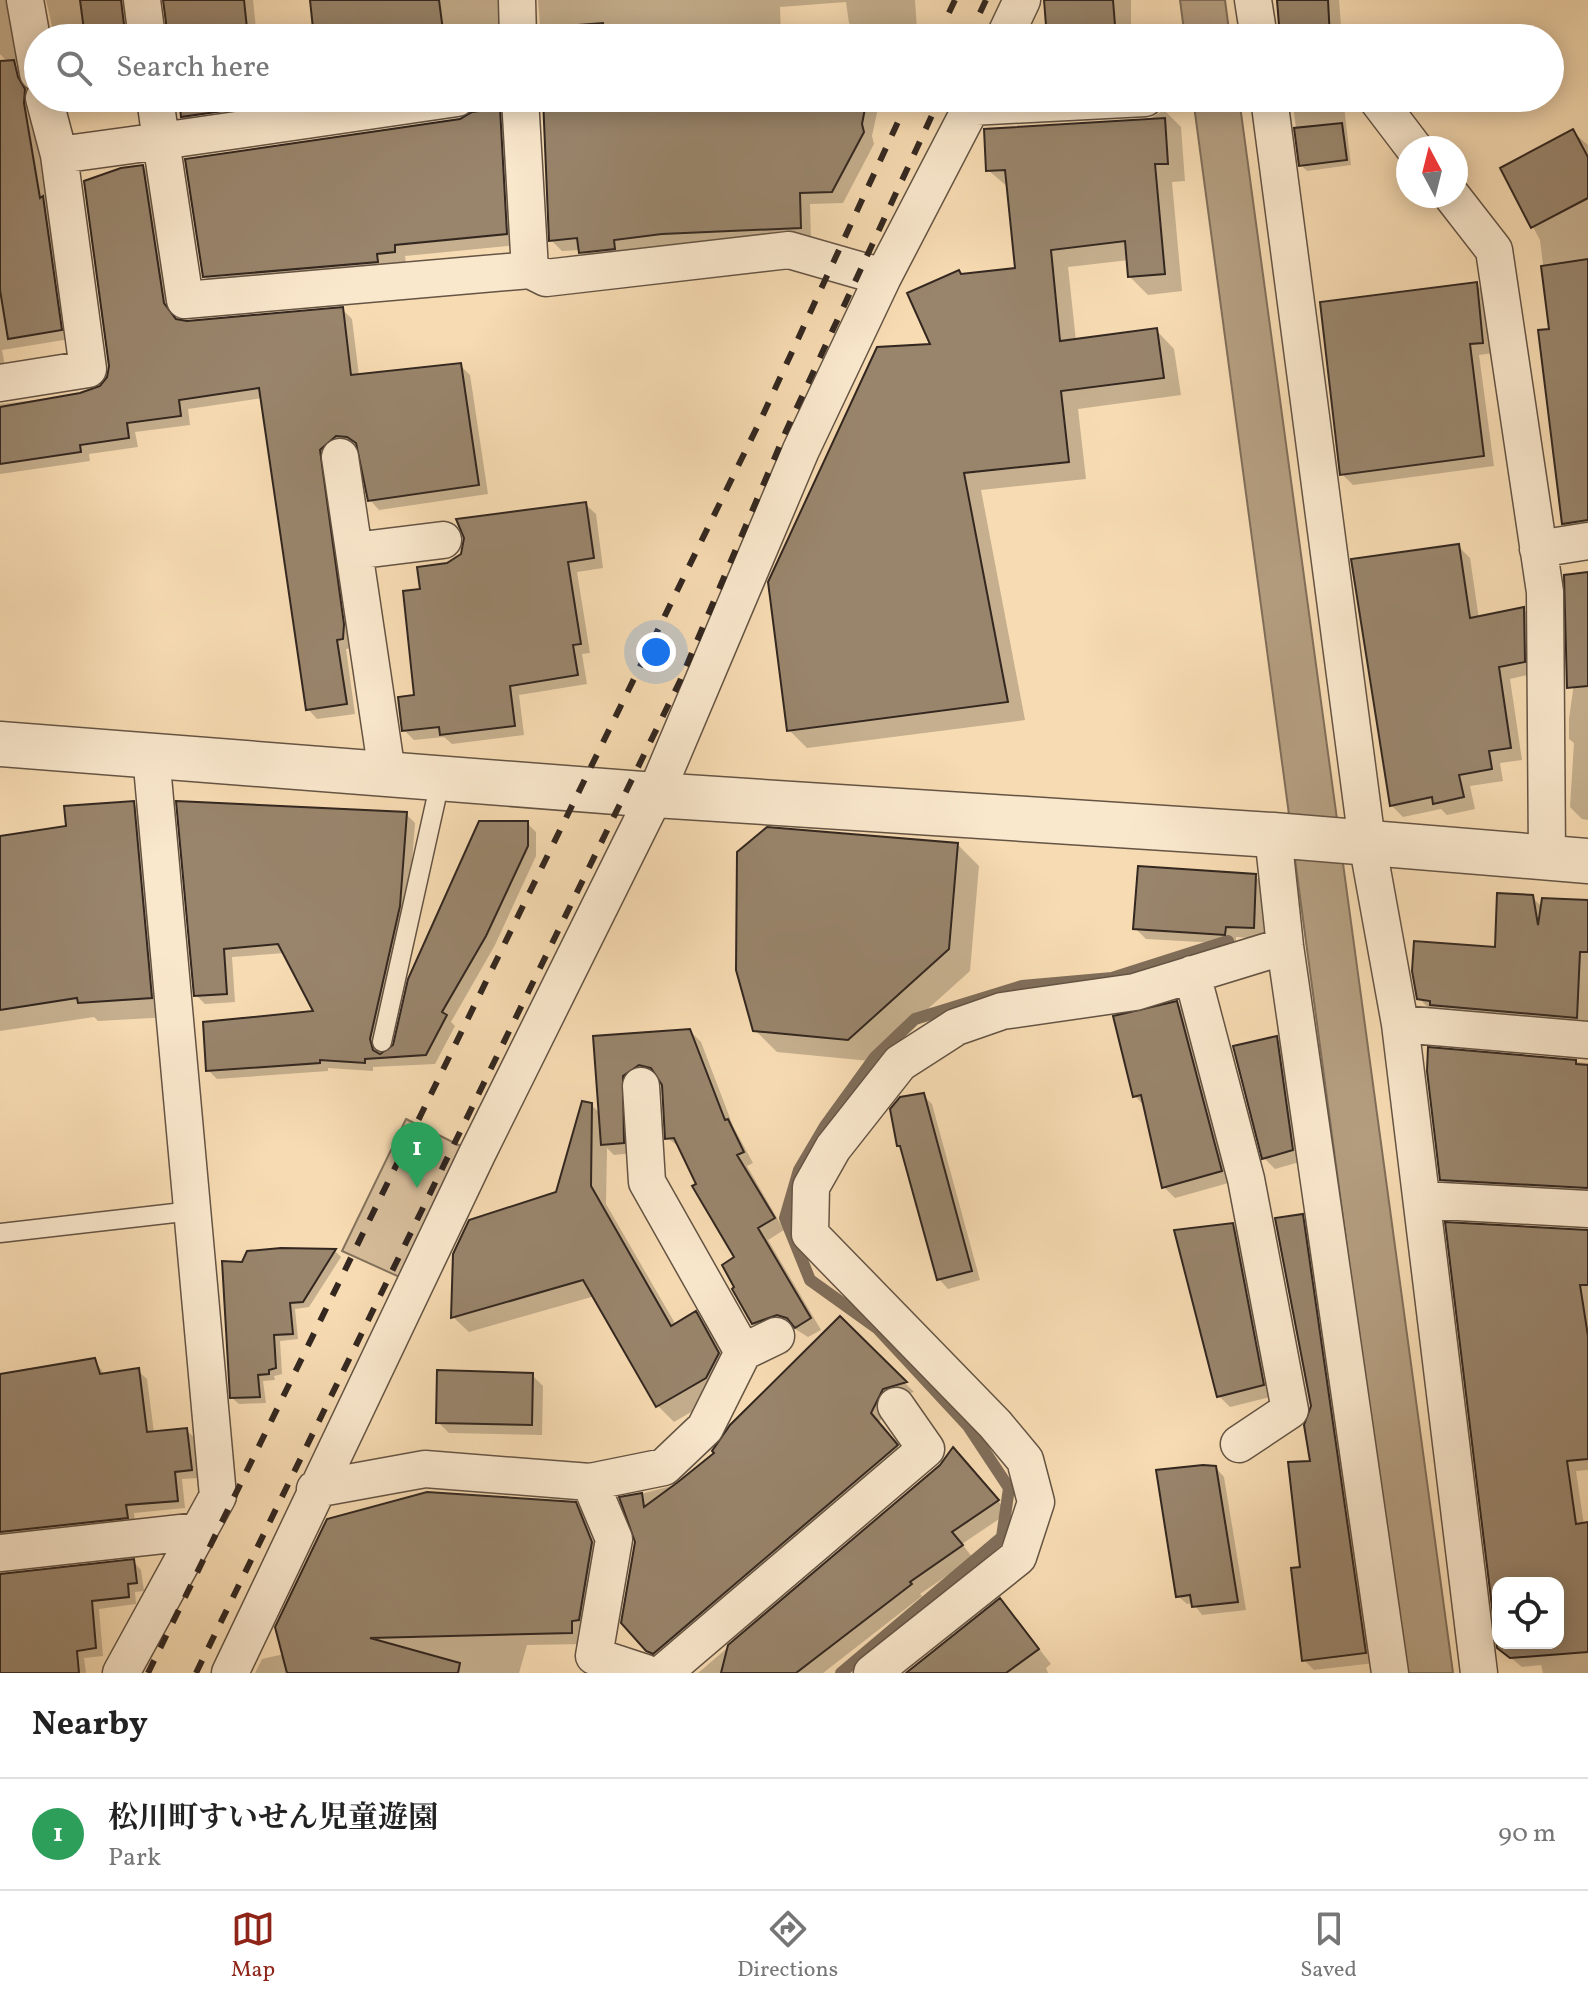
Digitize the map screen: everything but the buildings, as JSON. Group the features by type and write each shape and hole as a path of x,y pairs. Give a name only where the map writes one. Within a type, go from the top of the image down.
{"street":[{"path":"24,24 25,0"},
{"path":"142,0 145,24"},
{"path":"517,0 518,24"},
{"path":"1011,24 1022,0"},
{"path":"1253,0 1257,24"},
{"path":"23,54 24,27"},
{"path":"0,383 88,369 59,155 48,112"},
{"path":"157,112 185,300 530,270 546,278 789,250 883,277"},
{"path":"59,155 361,112"},
{"path":"521,112 530,270"},
{"path":"230,1673 315,1489 655,795 801,450 883,277 969,112"},
{"path":"1281,112 1367,842 1400,1024 1479,1673"},
{"path":"1387,112 1405,136"},
{"path":"0,744 655,795 1273,835 1568,860 1545,592 1494,250 1461,208"},
{"path":"340,457 387,773"},
{"path":"354,551 443,540"},
{"path":"1538,549 1588,541"},
{"path":"127,1671 218,1496 151,755"},
{"path":"1273,835 1285,946 1390,1673"},
{"path":"872,1673 1018,1557 1036,1502 1025,1460 995,1424 810,1234 811,1187 833,1148 900,1063 956,1027 1002,1011 1135,992 1285,946"},
{"path":"1192,974 1246,1179 1290,1410 1239,1444"},
{"path":"1400,1024 1588,1040"},
{"path":"641,1086 647,1182 743,1352"},
{"path":"1422,1200 1588,1209"},
{"path":"315,1489 425,1469 590,1482 664,1467 705,1428 743,1352 776,1336"},
{"path":"663,1673 926,1449 896,1406"},
{"path":"590,1482 614,1539 594,1656 646,1673"},
{"path":"0,1553 199,1531"}],"lane":[{"path":"382,1042 441,777"},
{"path":"0,1233 192,1211"}],"shaded area":[{"path":"1180,0 1225,0 1228,24 1183,24"},
{"path":"1195,112 1241,112 1453,1673 1404,1673"},
{"path":"406,1119 477,1154 415,1284 342,1251"}],"waterway":[{"path":"841,1673 1002,1537 1009,1488 968,1426 877,1328 810,1280 785,1218 799,1170 825,1126 875,1057 915,1019 1022,986 1112,978 1228,941"}],"railway":[{"path":"944,24 955,0"},
{"path":"975,24 986,0"},
{"path":"148,1673 762,417 903,112"},
{"path":"196,1673 680,681 786,431 934,112"}],"place":[{"name":"松川町すいせん児童遊園","path":"417,1188"}]}
